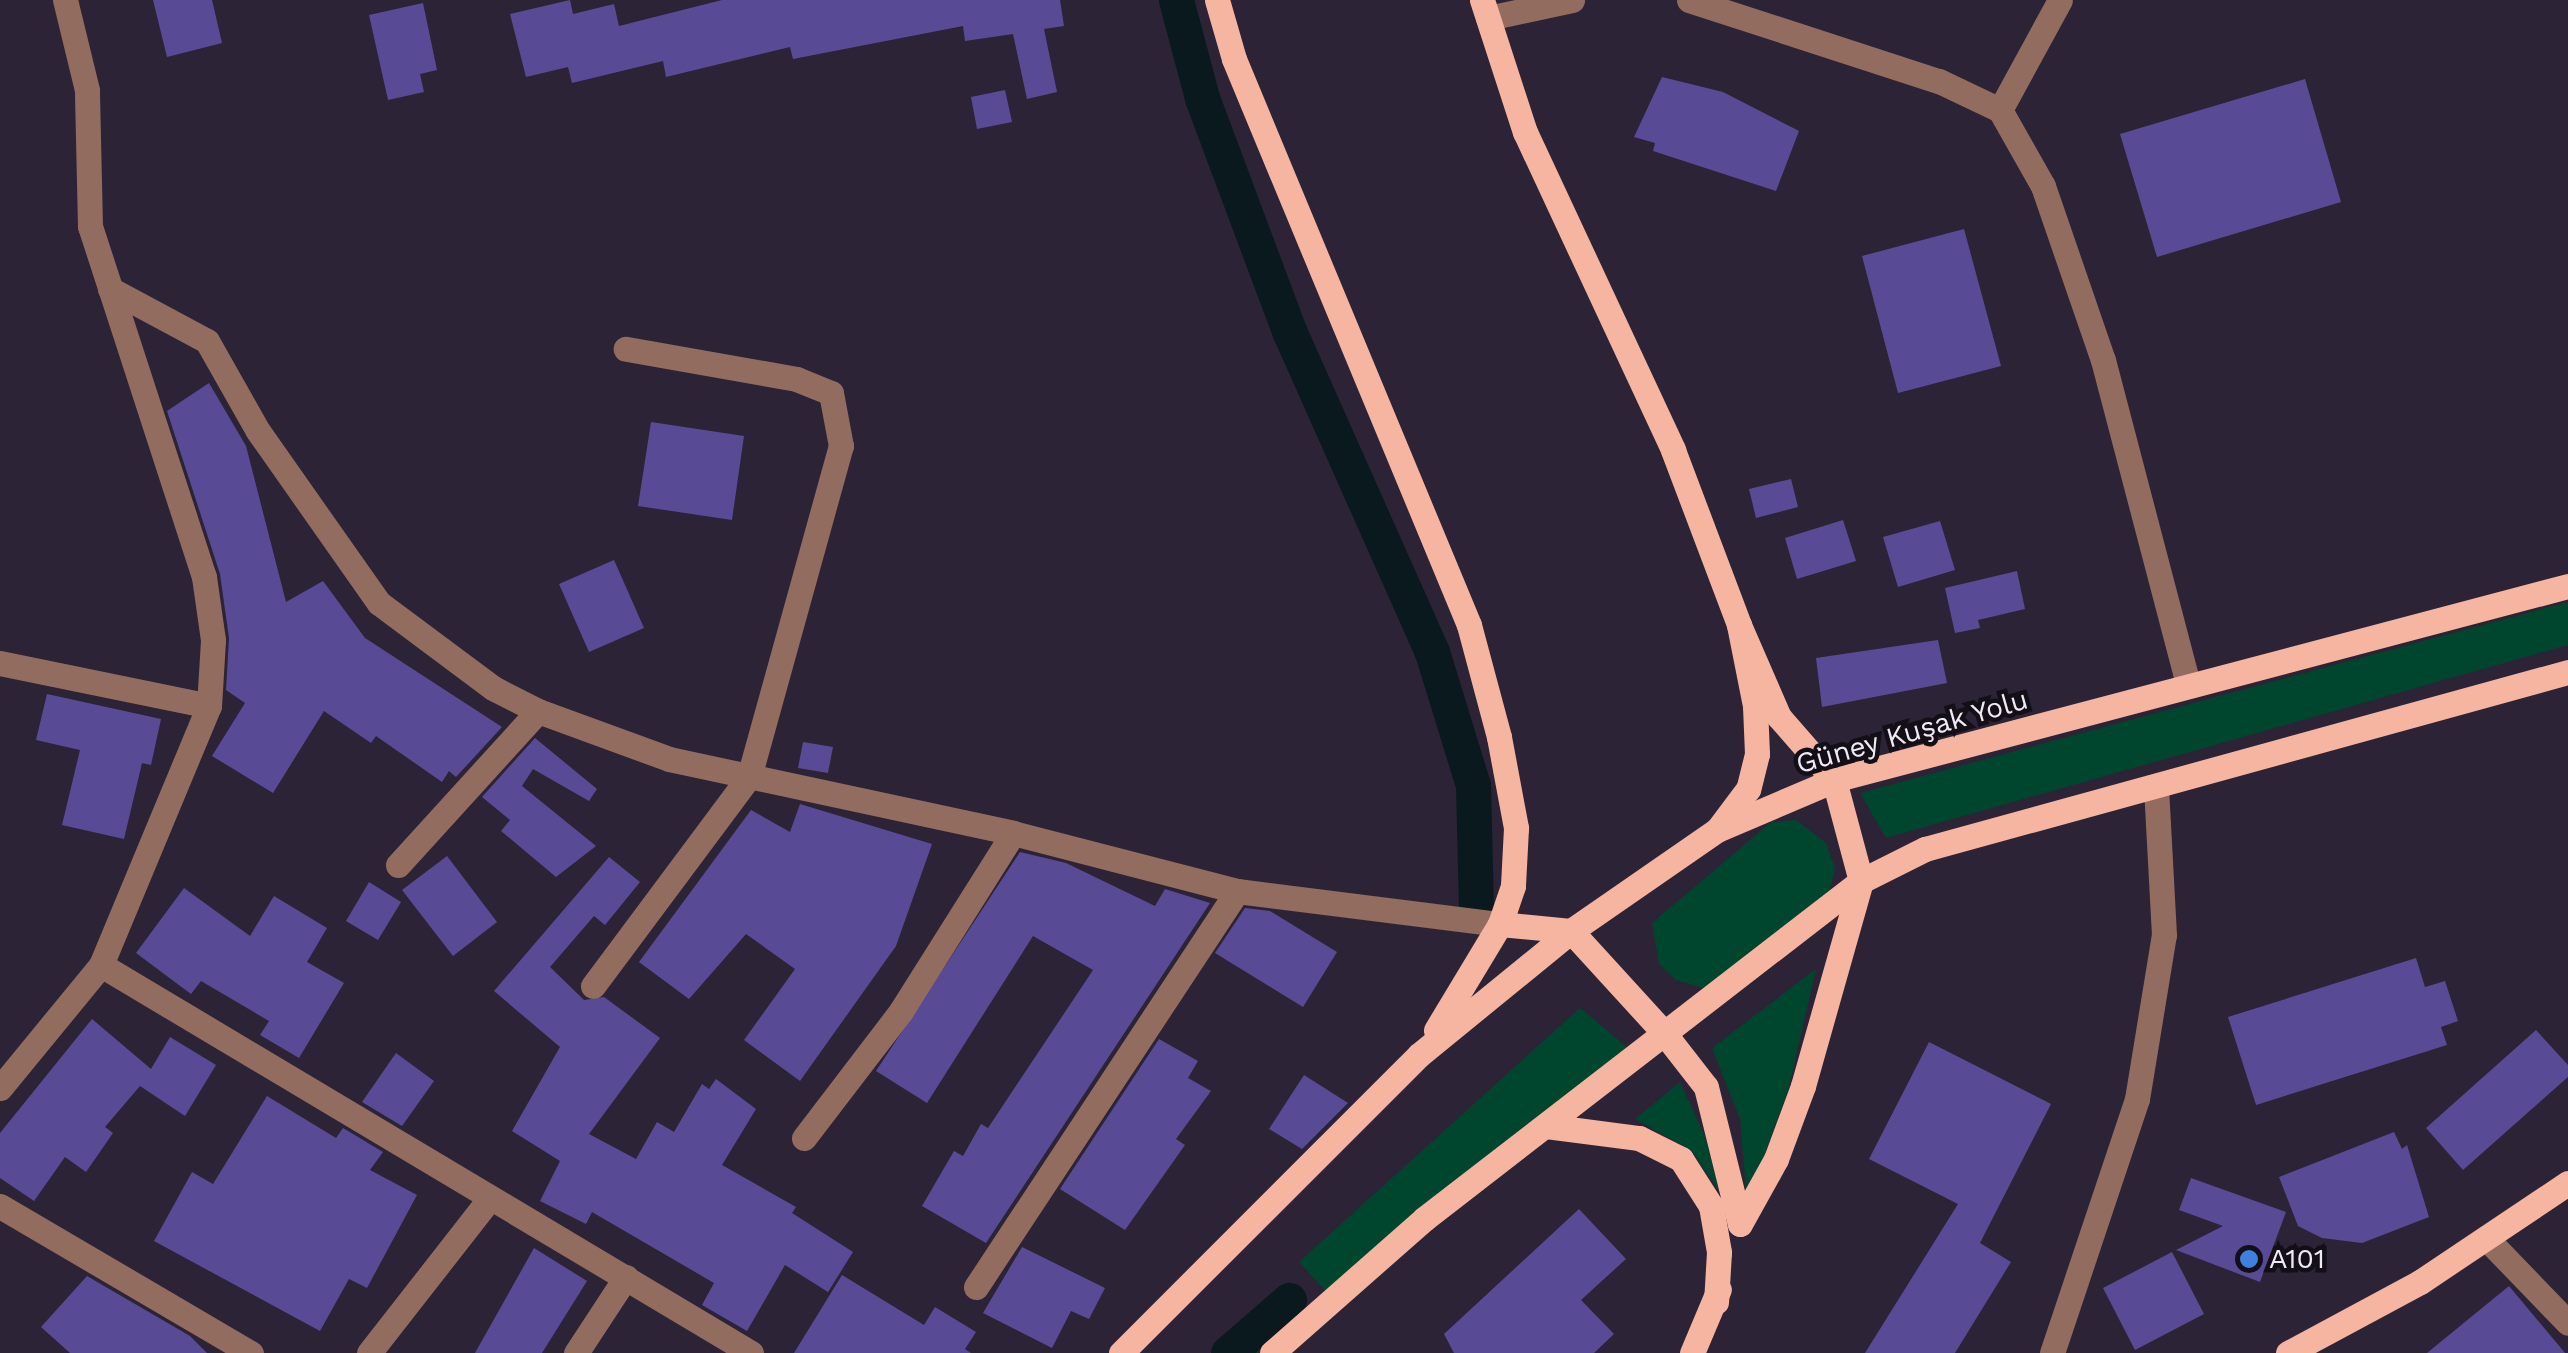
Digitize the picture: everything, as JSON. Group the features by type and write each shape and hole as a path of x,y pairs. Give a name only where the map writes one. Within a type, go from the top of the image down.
{"main road":[{"path":"1218,0 1263,132 1468,625 1516,828 1514,886 1500,924 1419,1054"},
{"path":"1485,9 1525,132 1673,450 1739,626 1779,717 1834,780 1861,881 1803,1086 1776,1159 1740,1224 1716,1302 1692,1353"},
{"name":"Güney Kuşak Yolu","path":"1121,1353 1419,1054 1571,931 1717,830 1834,780 2568,586"},
{"path":"1717,830 1748,789 1756,754 1755,706 1739,626"},
{"path":"1272,1353 1337,1291 1861,881 1925,849 2568,672"},
{"path":"1500,924 1571,931 1664,1033 1706,1087 1740,1224"},
{"path":"1546,1126 1639,1138 1681,1159 1712,1206 1719,1252 1716,1302"},
{"path":"2288,1353 2420,1282 2568,1182"}],"street":[{"path":"1485,9 1572,0"},
{"path":"1689,0 1939,82 2000,110 2043,186 2103,360 2188,684"},
{"path":"2000,110 2060,0"},
{"path":"0,1088 102,966 209,706 213,640 204,577 90,226 87,90 76,4"},
{"path":"110,289 207,341 258,430 379,603 493,688 538,711 668,759 1013,834 1236,891 1500,924"},
{"path":"593,986 748,777 840,446 840,416 831,393 797,379 626,349"},
{"path":"0,663 209,706"},
{"path":"398,866 538,711"},
{"path":"2052,1353 2137,1099 2164,936 2156,787"},
{"path":"804,1138 901,1011 1013,834"},
{"path":"976,1287 1236,891"},
{"path":"102,966 750,1353"},
{"path":"369,1353 490,1198"},
{"path":"0,1206 251,1353"},
{"path":"2486,1238 2568,1323"},
{"path":"576,1353 626,1277"}],"green space":[{"path":"2568,602 2568,645 1886,838 1860,793"},
{"path":"1796,820 1826,843 1835,868 1827,902 1703,988 1676,980 1659,964 1652,923 1771,822"},
{"path":"1816,969 1789,1087 1747,1204 1740,1119 1712,1048"},
{"path":"1580,1008 1627,1047 1330,1296 1299,1262"},
{"path":"1680,1082 1705,1136 1719,1191 1691,1150 1635,1119"}],"building":[{"path":"153,0 212,0 222,43 167,57"},
{"path":"570,0 573,14 614,4 619,26 722,0 1060,0 1064,26 1044,29 1057,92 1027,99 1013,34 965,41 963,26 793,59 790,47 666,77 663,61 572,83 568,67 526,77 510,14"},
{"path":"423,3 437,70 420,74 424,92 388,100 369,15"},
{"path":"1662,77 1723,92 1799,131 1776,191 1653,151 1655,143 1634,137"},
{"path":"2305,79 2341,202 2157,257 2120,134"},
{"path":"1005,90 1012,122 977,129 971,97"},
{"path":"1964,229 2001,366 1898,393 1862,256"},
{"path":"209,383 246,446 286,602 323,581 365,638 502,727 456,777 449,771 442,782 376,736 371,743 324,711 273,793 212,756 245,703 226,690 229,638 220,574 167,411"},
{"path":"651,422 744,436 732,520 638,506"},
{"path":"1791,479 1798,507 1756,518 1749,489"},
{"path":"1843,520 1856,561 1797,579 1785,538"},
{"path":"1940,521 1955,570 1898,587 1883,537"},
{"path":"614,560 644,628 589,652 559,584"},
{"path":"2017,571 2025,609 1978,620 1980,628 1955,633 1945,588"},
{"path":"1938,640 1947,683 1822,707 1816,658"},
{"path":"47,694 161,719 151,765 142,763 124,839 62,825 80,750 36,740"},
{"path":"535,738 597,789 589,801 533,769 522,786 596,846 556,877 501,831 510,820 482,797"},
{"path":"803,742 833,747 828,773 798,768"},
{"path":"800,804 932,844 896,946 800,1081 744,1040 795,969 746,934 689,999 639,962 751,810 790,832"},
{"path":"1020,852 1066,863 1155,906 1165,889 1210,903 986,1243 922,1206 954,1151 963,1156 981,1124 988,1128 1093,970 1033,936 927,1103 876,1071"},
{"path":"447,856 497,922 453,956 402,890"},
{"path":"609,857 640,882 605,925 594,916 550,967 584,1000 604,997 660,1038 589,1134 636,1159 657,1122 674,1132 702,1084 709,1089 716,1079 756,1109 722,1165 796,1207 792,1213 853,1252 828,1292 785,1265 747,1331 702,1305 714,1283 592,1212 586,1224 540,1201 560,1161 512,1131 560,1047 494,991"},
{"path":"369,882 401,902 378,940 346,921"},
{"path":"184,888 250,936 274,896 327,928 307,962 344,983 299,1058 260,1035 269,1021 201,981 191,994 136,953"},
{"path":"1245,908 1270,911 1337,952 1303,1007 1215,953"},
{"path":"2416,958 2425,987 2445,981 2458,1021 2441,1027 2447,1045 2256,1105 2228,1017"},
{"path":"92,1019 151,1069 170,1037 216,1065 185,1116 140,1086 105,1127 113,1133 86,1172 65,1157 34,1201 0,1178 0,1133"},
{"path":"2536,1030 2568,1065 2568,1077 2463,1170 2426,1128"},
{"path":"1159,1039 1198,1061 1188,1078 1211,1091 1176,1139 1185,1145 1125,1230 1060,1189"},
{"path":"1929,1042 2051,1104 1980,1243 2011,1262 1955,1353 1865,1353 1958,1204 1869,1159"},
{"path":"396,1053 434,1081 402,1126 362,1102"},
{"path":"1304,1075 1348,1103 1302,1149 1269,1129"},
{"path":"267,1096 336,1138 343,1128 383,1152 370,1170 417,1195 367,1288 349,1279 320,1331 154,1241 192,1172 213,1184"},
{"path":"2394,1132 2402,1149 2407,1145 2429,1217 2362,1243 2322,1238 2298,1226 2279,1177"},
{"path":"2191,1178 2286,1212 2260,1282 2176,1250 2223,1226 2179,1210"},
{"path":"1579,1209 1626,1259 1581,1300 1614,1334 1594,1353 1454,1353 1444,1334"},
{"path":"1022,1247 1105,1288 1089,1319 1071,1311 1052,1348 983,1313"},
{"path":"534,1248 587,1281 542,1353 475,1353"},
{"path":"2172,1252 2204,1314 2135,1350 2103,1288"},
{"path":"842,1275 924,1325 935,1307 976,1332 965,1349 971,1353 794,1353"},
{"path":"87,1276 190,1336 207,1353 70,1353 41,1327"},
{"path":"2509,1286 2565,1353 2427,1353"}],"waterway":[{"path":"1176,0 1202,98 1290,333 1432,652 1473,785 1476,905"},
{"path":"1228,1353 1289,1300"}],"place":[{"name":"A101","path":"2249,1259"}]}
